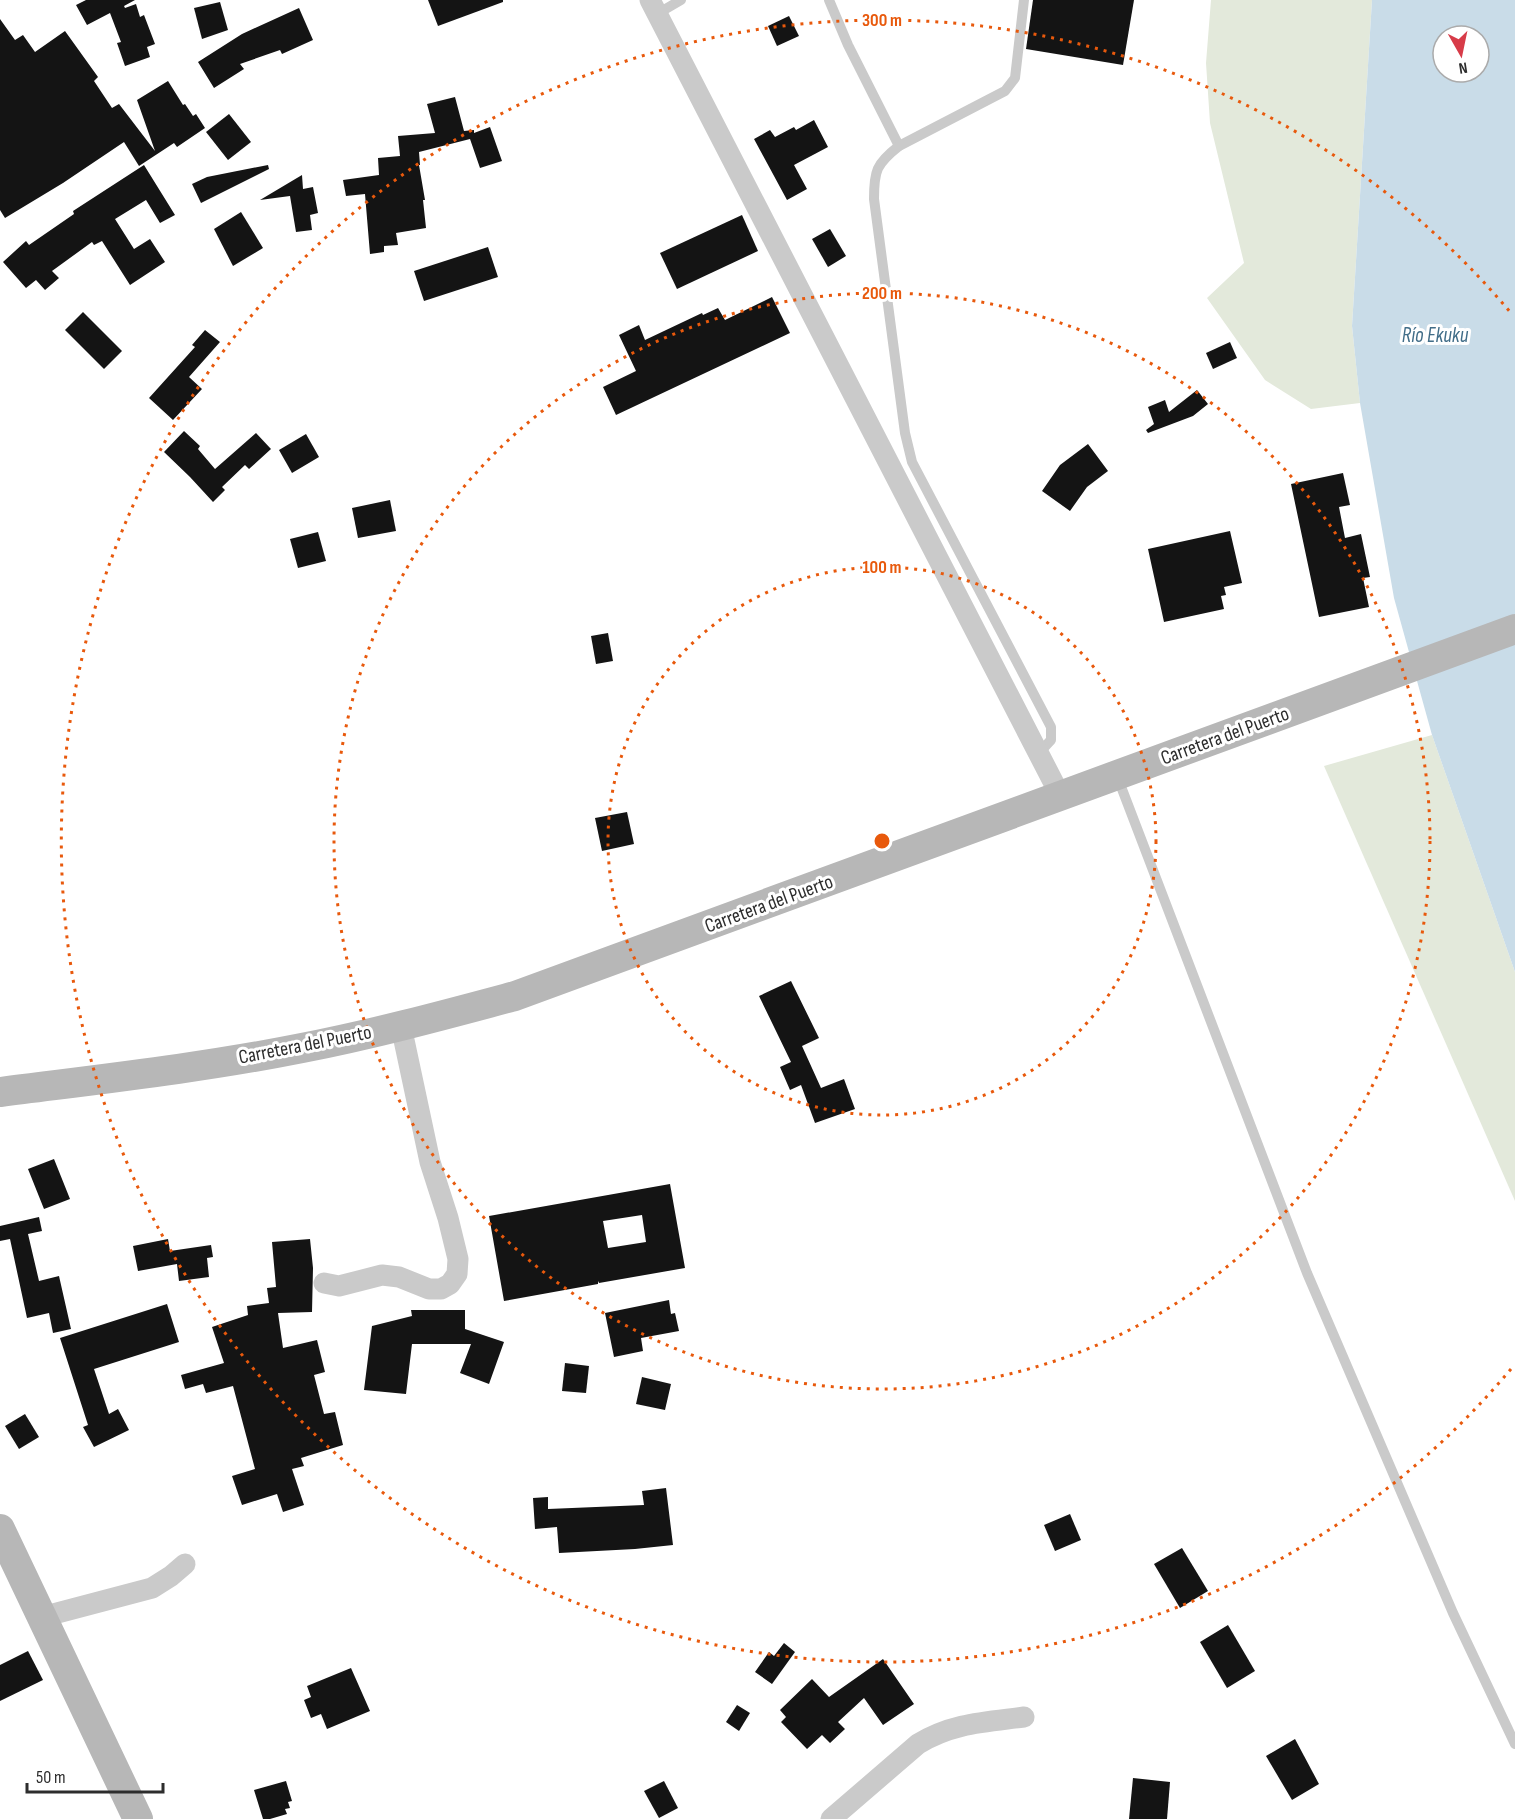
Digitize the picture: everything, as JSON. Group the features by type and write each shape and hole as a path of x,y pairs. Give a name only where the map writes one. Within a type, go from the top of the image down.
{"main road":[{"name":"Carretera del Puerto","path":"0,1092 142,1074 290,1050 401,1026 515,996 1515,629"},
{"path":"0,1529 138,1819"}],"street":[{"path":"653,7 1061,797"},
{"path":"324,1283 339,1286 382,1275 399,1277 429,1288 441,1289 450,1284 457,1274 458,1259 430,1162 401,1026"},
{"path":"42,1617 152,1588 185,1564"},
{"path":"831,1819 918,1744 930,1737 962,1725 1024,1717"}],"lane":[{"path":"653,7 681,0"},
{"path":"829,0 848,45 899,146"},
{"path":"1024,0 1015,78 1005,91 899,146 886,156 874,176 874,200 905,433 912,462 1051,727 1051,740 1038,754"},
{"path":"1116,776 1307,1273 1454,1613 1515,1744"}],"shaded area":[{"path":"1211,0 1372,0 1352,326 1360,403 1311,409 1265,380 1207,298 1244,263 1210,123 1206,63"},
{"path":"1432,735 1515,972 1515,1201 1324,766"}],"water":[{"name":"Río Ekuku","path":"1372,0 1515,0 1515,972 1432,735 1394,598 1360,403 1352,326"}],"building":[{"path":"86,0 135,0 124,6 125,8 136,4 140,17 144,15 155,44 147,47 150,57 125,66 117,43 121,42 110,13 87,25 76,5"},
{"path":"428,0 503,0 503,2 438,26"},
{"path":"1033,0 1134,0 1123,65 1026,49"},
{"path":"220,2 228,30 202,39 194,8"},
{"path":"299,8 313,40 282,54 280,50 240,64 244,69 214,88 198,62 242,34"},
{"path":"789,16 799,36 777,46 768,26"},
{"path":"0,19 15,40 23,35 35,52 65,31 98,77 94,81 112,108 119,104 155,151 137,100 168,81 183,105 185,104 193,116 196,114 205,128 177,147 174,143 139,166 124,142 5,218 0,210"},
{"path":"455,97 464,131 474,130 474,133 490,127 502,161 480,168 470,139 419,152 426,228 396,233 398,245 384,246 384,252 370,254 365,194 346,196 343,180 379,175 378,158 400,156 398,136 435,133 427,104"},
{"path":"229,114 251,142 228,160 206,132"},
{"path":"814,120 828,147 794,165 807,189 787,200 754,139 770,130 775,137 794,127 796,130"},
{"path":"144,165 175,215 160,223 146,200 115,219 134,249 150,239 165,262 130,285 102,241 94,245 92,242 52,271 59,278 45,290 36,280 26,288 3,262 26,241 29,245 74,214 73,211"},
{"path":"268,165 269,169 201,203 192,184 207,177"},
{"path":"302,175 303,189 313,187 318,213 310,215 312,230 296,232 290,196 260,200"},
{"path":"241,212 263,248 233,266 214,229"},
{"path":"742,215 758,251 677,289 660,253"},
{"path":"830,229 846,256 828,267 812,239"},
{"path":"488,247 498,277 424,301 414,271"},
{"path":"772,297 790,333 616,415 603,387 636,371 619,335 639,325 645,340 702,313 703,315 718,308 725,320"},
{"path":"83,312 122,351 104,369 65,330"},
{"path":"205,330 220,342 189,377 202,389 173,420 149,398 195,347 192,345"},
{"path":"1230,342 1237,358 1213,369 1206,353"},
{"path":"1197,390 1208,404 1193,416 1148,433 1146,430 1154,424 1148,407 1165,400 1169,412"},
{"path":"184,431 200,446 198,449 215,469 256,433 271,449 249,469 245,465 222,487 225,490 213,502 164,452"},
{"path":"306,434 319,457 292,473 279,450"},
{"path":"1088,444 1108,471 1087,487 1070,511 1042,491 1060,465"},
{"path":"1343,473 1350,505 1339,507 1345,538 1361,534 1370,577 1363,578 1369,607 1319,617 1291,484"},
{"path":"390,500 396,531 358,538 352,508"},
{"path":"1230,531 1242,583 1224,587 1226,595 1221,596 1224,609 1164,622 1148,549"},
{"path":"318,532 326,561 298,568 290,539"},
{"path":"608,633 613,661 596,664 591,636"},
{"path":"627,812 634,844 602,851 595,818"},
{"path":"791,981 819,1038 802,1046 821,1088 844,1079 855,1109 815,1123 801,1085 790,1090 780,1067 791,1062 759,996"},
{"path":"54,1159 70,1199 44,1209 28,1169"},
{"path":"670,1184 685,1268 599,1283 598,1281 598,1284 504,1301 489,1216","holes":["642,1215 646,1242 608,1248 603,1221"]},
{"path":"39,1217 42,1231 28,1234 39,1281 59,1276 71,1329 53,1333 49,1313 27,1318 10,1239 0,1241 0,1226"},
{"path":"168,1239 170,1251 211,1245 213,1257 207,1258 209,1277 179,1281 177,1264 138,1271 133,1246"},
{"path":"310,1239 313,1268 312,1312 278,1313 283,1348 317,1340 325,1372 314,1375 324,1414 335,1412 343,1445 301,1458 304,1466 292,1469 304,1505 283,1512 277,1494 242,1505 232,1476 255,1469 233,1386 206,1393 203,1384 185,1389 181,1375 224,1363 212,1327 248,1315 247,1306 269,1303 267,1288 276,1287 272,1242"},
{"path":"669,1300 671,1314 675,1313 679,1331 641,1338 643,1351 614,1357 605,1313"},
{"path":"167,1304 179,1342 94,1369 109,1414 118,1409 129,1430 94,1447 83,1427 88,1425 60,1338"},
{"path":"411,1310 465,1310 465,1329 504,1342 489,1384 460,1373 471,1344 412,1344 406,1394 364,1390 372,1326 412,1316"},
{"path":"565,1363 589,1366 586,1393 562,1391"},
{"path":"642,1377 671,1384 665,1410 636,1404"},
{"path":"25,1414 39,1437 19,1449 5,1426"},
{"path":"666,1488 673,1545 559,1553 557,1527 535,1529 533,1498 548,1497 548,1509 644,1505 642,1491"},
{"path":"1070,1514 1081,1540 1055,1551 1044,1525"},
{"path":"1182,1548 1208,1591 1180,1608 1154,1564"},
{"path":"1228,1625 1255,1671 1227,1688 1200,1642"},
{"path":"784,1643 795,1652 772,1684 755,1672 769,1652 774,1656"},
{"path":"28,1651 43,1680 0,1701 0,1665"},
{"path":"883,1659 914,1704 883,1725 864,1698 838,1722 845,1729 830,1743 822,1735 807,1749 781,1722 786,1717 780,1710 812,1679 829,1697"},
{"path":"351,1668 370,1711 327,1729 321,1714 311,1718 304,1700 311,1697 307,1686"},
{"path":"737,1705 750,1713 739,1731 726,1722"},
{"path":"1295,1739 1319,1784 1292,1800 1266,1756"},
{"path":"1133,1778 1170,1782 1167,1819 1129,1819"},
{"path":"286,1781 292,1801 288,1802 290,1808 285,1809 287,1814 263,1819 254,1790"},
{"path":"664,1781 678,1808 659,1818 644,1791"}]}
